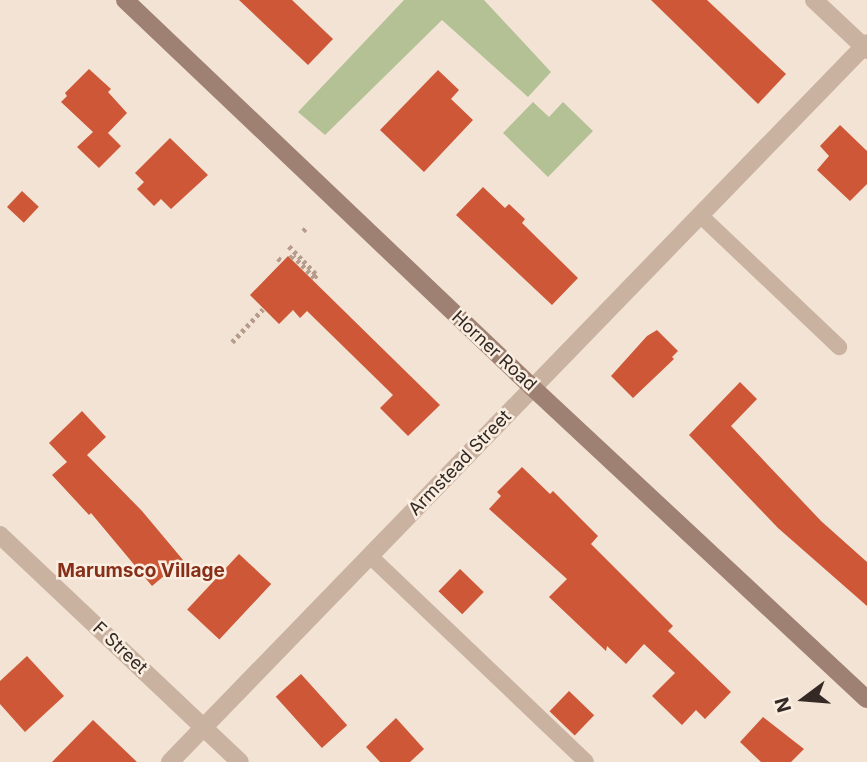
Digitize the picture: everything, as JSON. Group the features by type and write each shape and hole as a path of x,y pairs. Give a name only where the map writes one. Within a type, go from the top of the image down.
{"main road":[{"name":"Horner Road","path":"125,0 533,388 867,699"}],"street":[{"path":"814,0 866,47"},
{"name":"Armstead Street","path":"170,762 866,47"},
{"name":"F Street","path":"0,535 240,762"}],"lane":[{"path":"700,215 839,347"},
{"path":"370,556 586,762"}],"path":[{"path":"289,246 317,275 314,278 293,257 290,259"},
{"path":"278,258 283,262"},
{"path":"232,342 263,309"}],"green space":[{"path":"404,0 484,0 551,72 528,97 442,20 325,135 298,112"},
{"path":"533,102 549,117 563,102 593,131 548,177 503,133"}],"building":[{"path":"239,0 292,0 333,39 308,65"},
{"path":"651,0 707,0 786,74 758,104"},
{"path":"89,69 111,89 108,92 127,113 108,133 121,146 99,168 77,147 93,132 61,102 67,96 65,93"},
{"path":"438,70 459,90 451,99 473,120 424,172 380,130"},
{"path":"840,125 867,151 867,184 850,201 817,170 829,156 820,146"},
{"path":"170,138 208,175 171,209 161,199 154,206 137,189 144,182 135,173"},
{"path":"483,187 505,208 509,204 525,219 522,223 578,278 552,305 456,215"},
{"path":"22,191 39,207 24,223 7,207"},
{"path":"288,256 440,405 408,436 380,408 393,395 307,311 300,318 293,310 279,324 250,295"},
{"path":"657,330 678,351 672,357 674,359 633,398 611,376 647,336"},
{"path":"740,382 757,399 731,426 821,521 867,562 867,606 778,528 689,435"},
{"path":"82,411 106,437 87,455 142,511 183,560 152,586 91,513 89,515 52,475 67,462 49,443"},
{"path":"522,467 550,494 553,491 598,536 591,544 673,626 668,631 731,692 705,719 696,710 682,725 652,696 675,673 644,644 626,664 607,646 606,651 549,597 567,579 489,509 501,496 497,492"},
{"path":"239,554 271,584 219,640 187,610"},
{"path":"460,569 484,592 462,614 438,591"},
{"path":"27,656 64,696 25,732 0,704 0,681"},
{"path":"301,674 347,725 322,748 276,697"},
{"path":"569,691 594,715 575,735 550,711"},
{"path":"763,717 804,749 791,762 761,762 740,742"},
{"path":"396,718 424,749 410,762 380,762 366,747"},
{"path":"93,720 137,762 52,762"}],"district":[{"name":"Marumsco Village","path":"141,571"}]}
